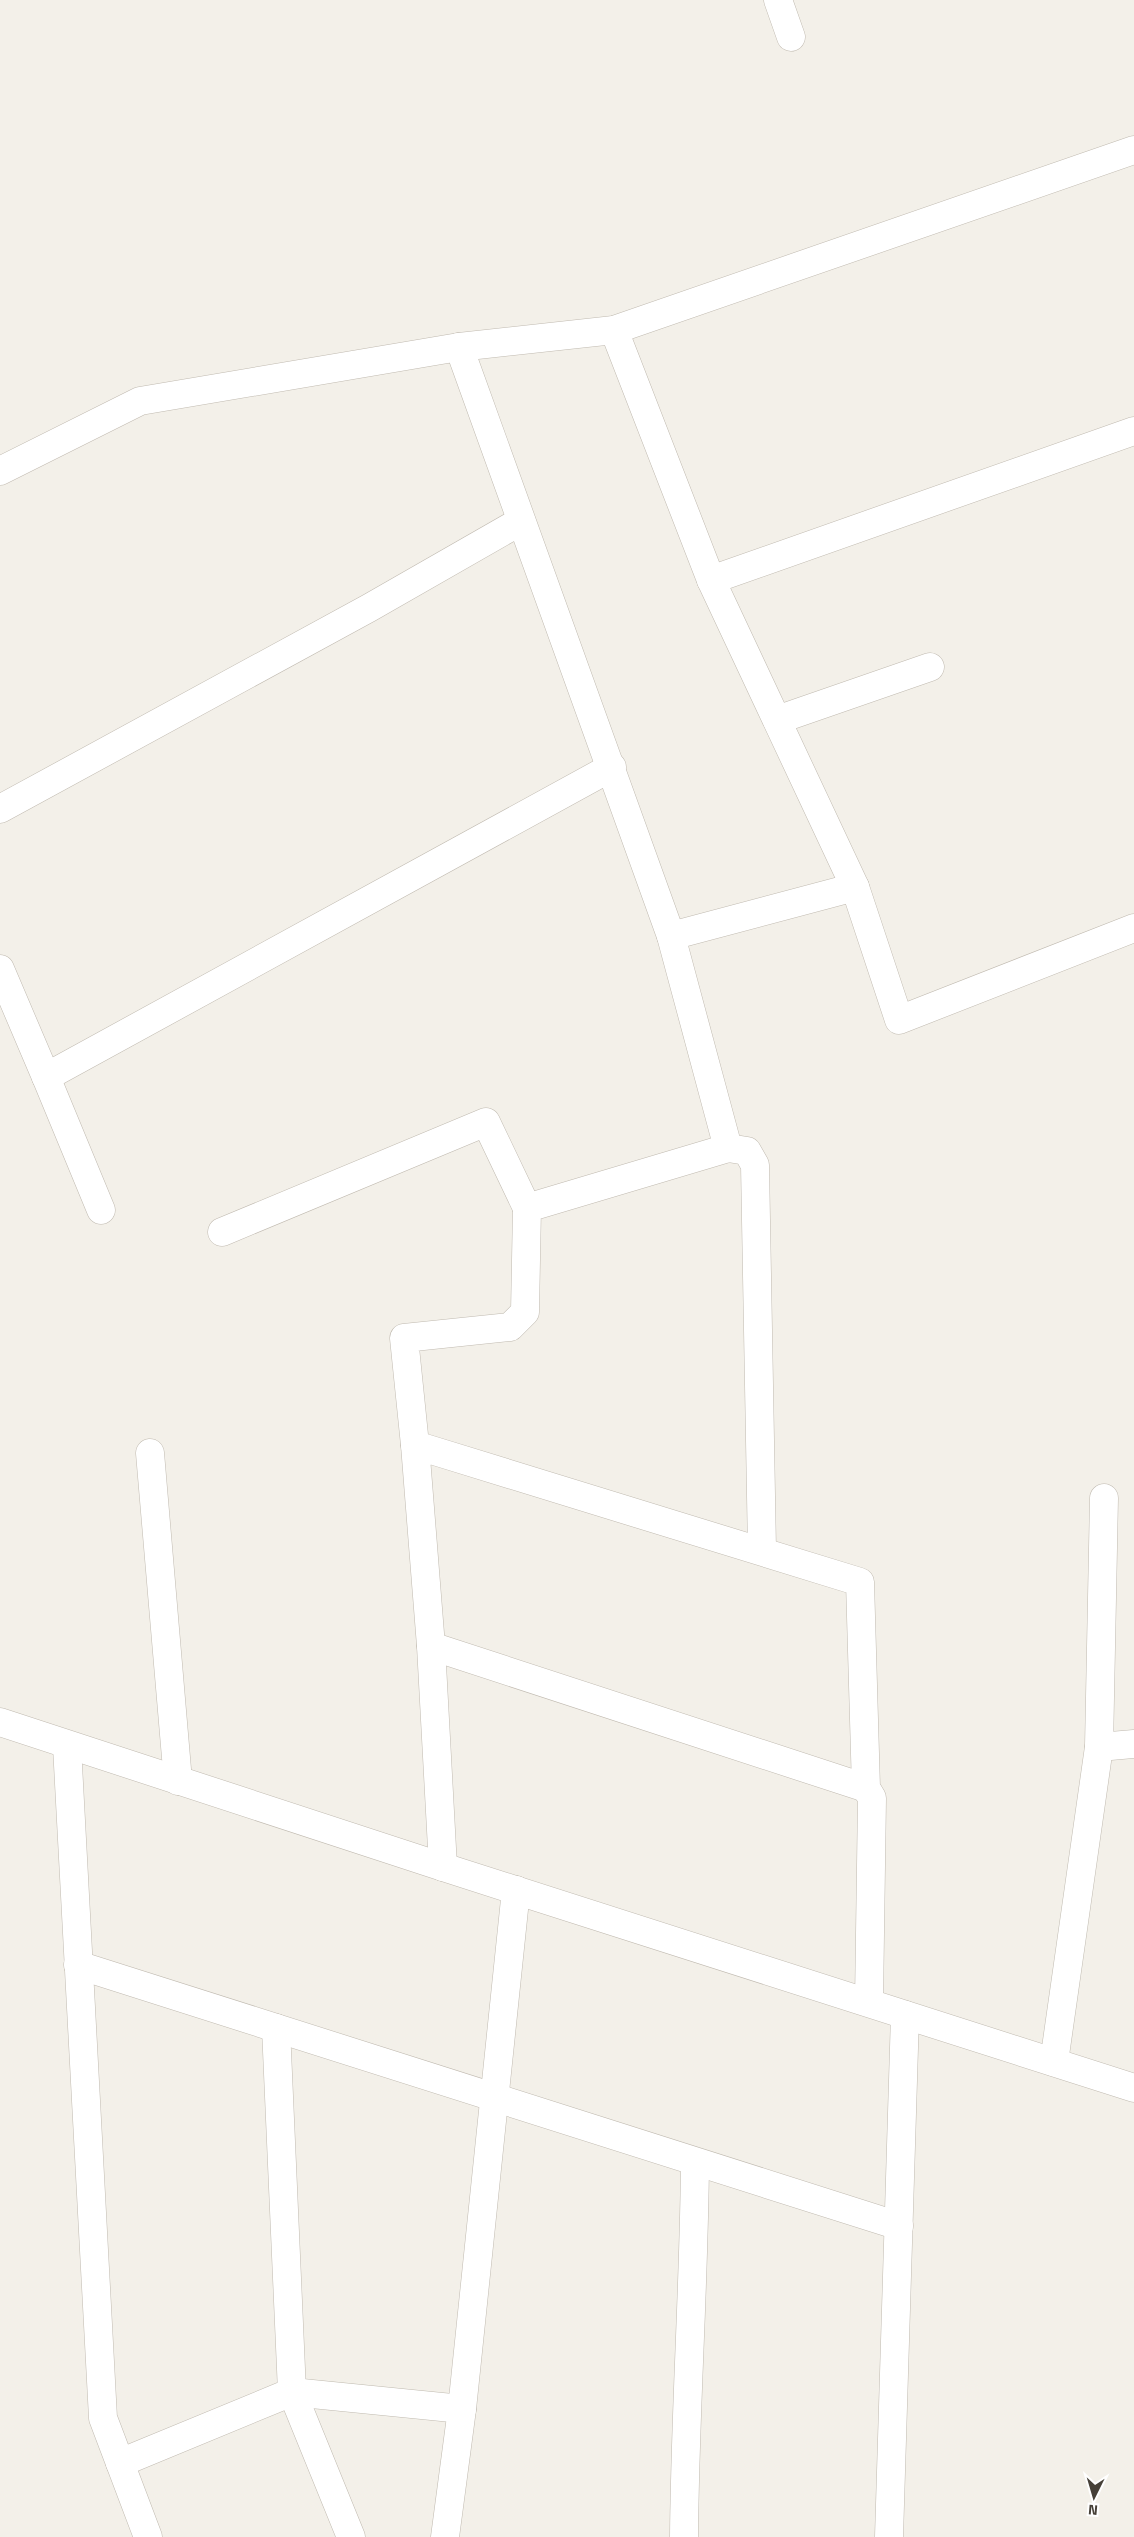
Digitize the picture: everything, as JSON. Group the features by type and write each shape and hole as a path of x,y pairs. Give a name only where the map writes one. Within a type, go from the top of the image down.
{"street":[{"path":"778,0 791,37"},
{"path":"0,472 140,401 458,347 614,330 1134,150"},
{"path":"614,330 711,580 855,887 899,1020 1134,928"},
{"path":"458,347 612,767 671,936 728,1148"},
{"path":"711,580 1134,431"},
{"path":"0,808 361,613 521,521"},
{"path":"776,720 930,667"},
{"path":"46,1077 612,767"},
{"path":"671,936 855,887"},
{"path":"0,969 101,1210"},
{"path":"222,1232 486,1122 527,1208 525,1312 510,1327 404,1338 415,1445 431,1646 443,1867"},
{"path":"527,1208 728,1148 746,1151 755,1165 762,1550"},
{"path":"415,1445 762,1550 860,1582 866,1788 872,1798 869,2002"},
{"path":"150,1453 178,1781"},
{"path":"1054,2062 1099,1747 1104,1498"},
{"path":"431,1646 866,1788"},
{"path":"0,1722 67,1746 1134,2088"},
{"path":"1099,1747 1134,1744"},
{"path":"67,1746 103,2418 148,2537"},
{"path":"445,2537 462,2409 516,1890"},
{"path":"78,1965 899,2226"},
{"path":"889,2537 905,2015"},
{"path":"276,2028 292,2392 351,2537"},
{"path":"684,2537 685,2429 694,2258 696,2162"},
{"path":"120,2463 292,2392 462,2409"}]}
